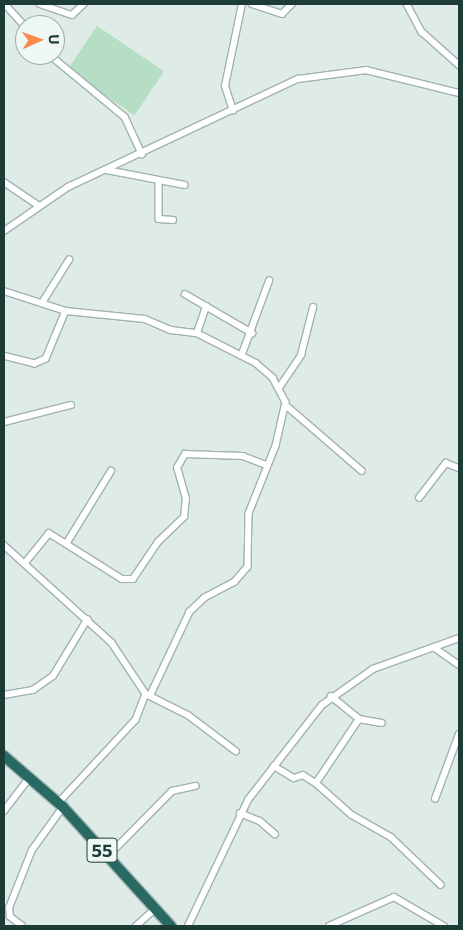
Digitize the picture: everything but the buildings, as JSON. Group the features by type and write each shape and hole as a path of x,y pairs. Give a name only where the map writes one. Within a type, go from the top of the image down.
{"highway":[{"name":"55","path":"4,756 61,805 171,926"}],"street":[{"path":"5,4 15,15"},
{"path":"40,4 72,15 84,4"},
{"path":"233,111 225,86 242,4"},
{"path":"252,4 282,14 292,4"},
{"path":"407,4 422,32 459,65"},
{"path":"62,65 125,117 142,154"},
{"path":"4,230 38,205 106,170 298,79 349,70 366,70 459,93"},
{"path":"106,170 185,186"},
{"path":"159,180 159,219 173,220"},
{"path":"4,182 38,205"},
{"path":"42,303 69,260"},
{"path":"242,354 252,333 269,281"},
{"path":"4,291 66,310 145,319 171,330 197,333 242,354 266,370 280,388 287,406 362,471"},
{"path":"185,294 252,333"},
{"path":"197,333 206,306"},
{"path":"280,388 301,355 313,308"},
{"path":"4,356 35,364 46,359 66,310"},
{"path":"4,422 72,405"},
{"path":"22,926 10,916 9,908 32,850 61,805 136,720 190,612 205,598 235,582 248,567 248,519 287,406"},
{"path":"25,562 44,534 68,541 130,580 184,517 186,499 177,468 185,454 243,456 267,465"},
{"path":"419,498 446,464 459,468"},
{"path":"68,541 112,471"},
{"path":"4,546 25,562 112,643 149,695 236,751"},
{"path":"4,695 33,690 53,676 87,620"},
{"path":"188,926 240,813 274,766 331,696 373,669 459,638"},
{"path":"435,648 459,665"},
{"path":"331,696 359,719 382,724"},
{"path":"316,783 359,719"},
{"path":"435,799 459,734"},
{"path":"274,766 294,778 303,775 316,783 352,815 391,837 441,885"},
{"path":"4,811 30,778"},
{"path":"108,856 172,791 195,786"},
{"path":"240,813 260,821 275,834"},
{"path":"330,926 394,898 444,926"},
{"path":"136,926 154,909"}],"green space":[{"path":"97,26 164,71 135,115 67,70"}]}
